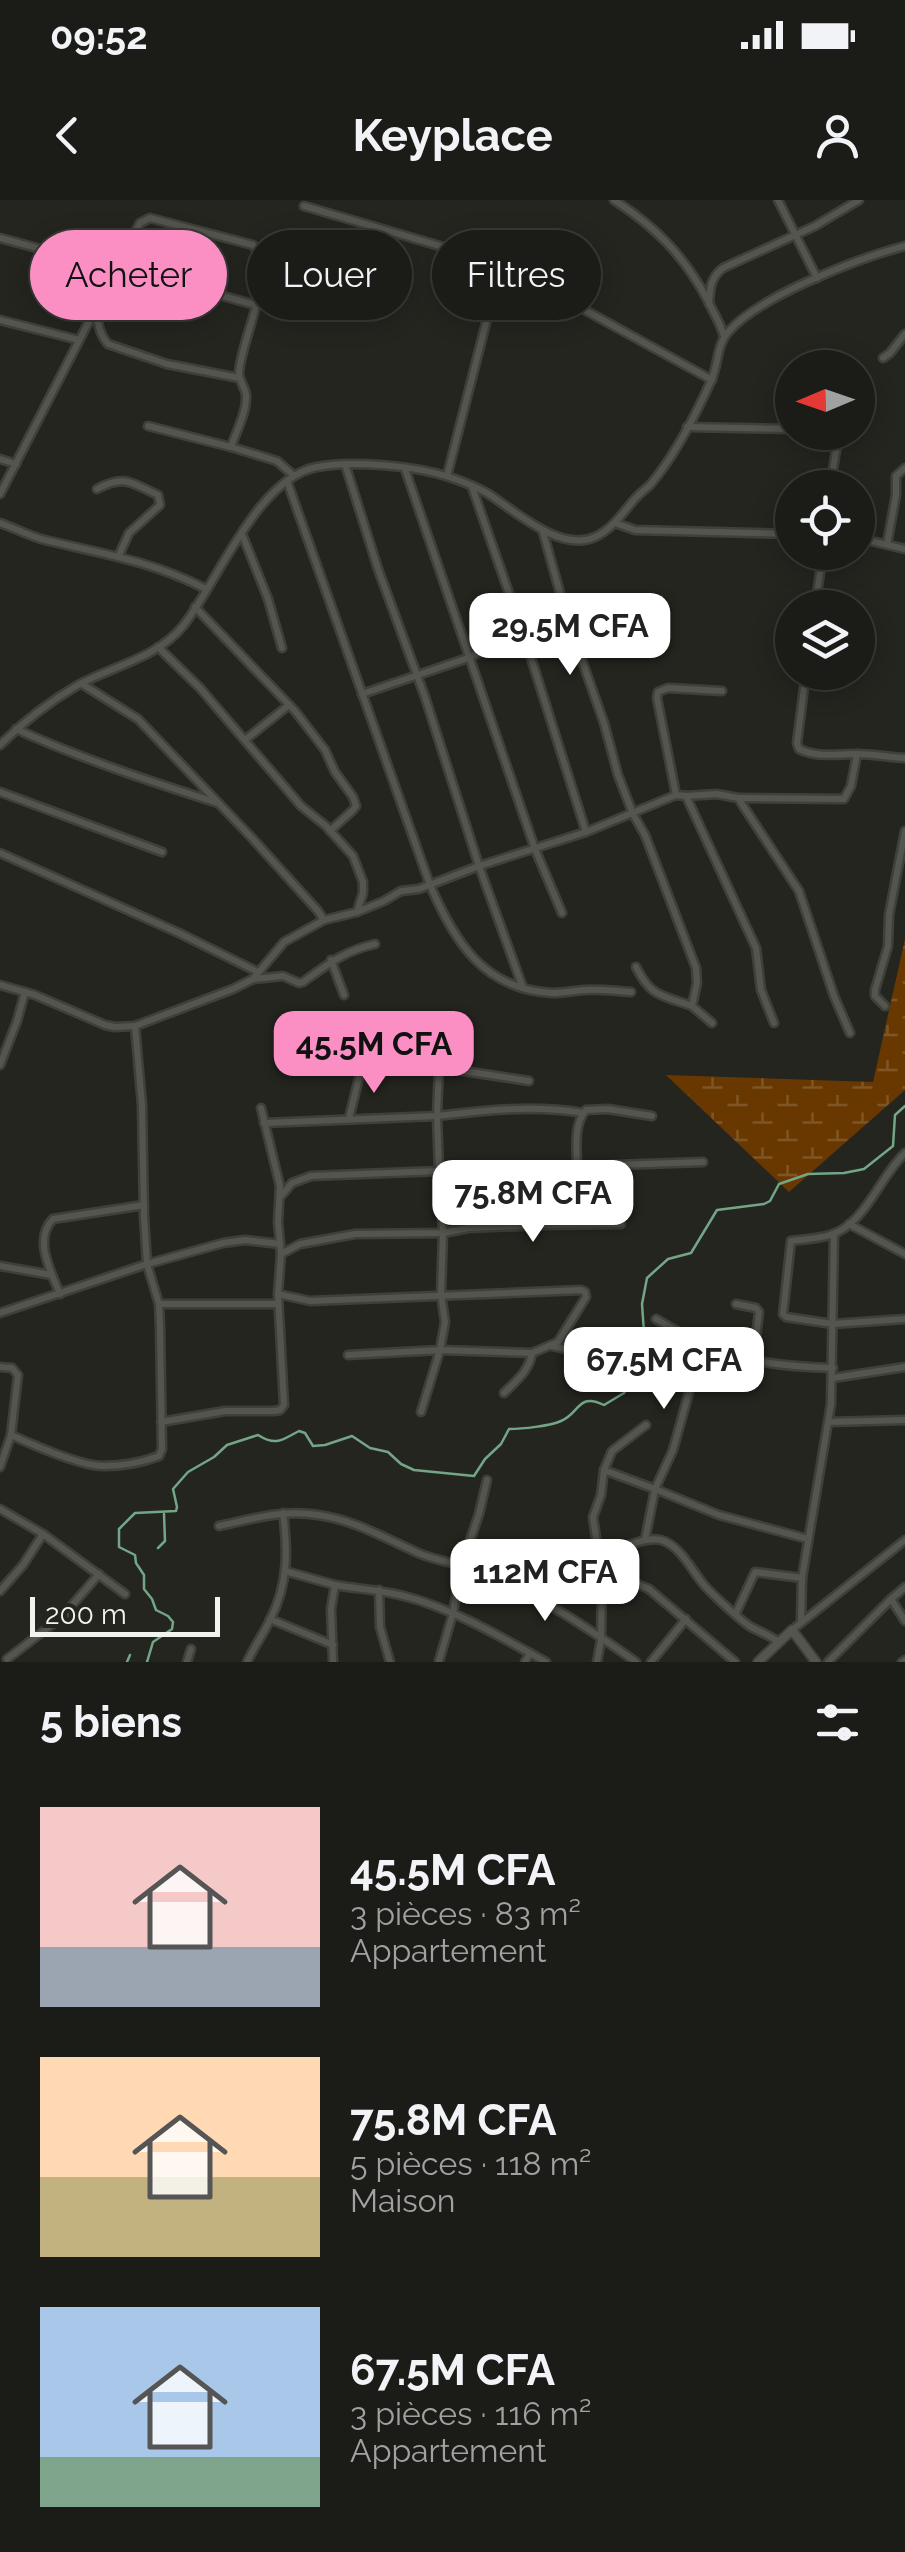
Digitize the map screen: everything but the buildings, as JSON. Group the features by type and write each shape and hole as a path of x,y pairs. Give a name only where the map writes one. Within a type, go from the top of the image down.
{"street":[{"path":"614,200 671,245 694,274 724,337"},
{"path":"778,200 816,278"},
{"path":"709,304 711,284 723,268 796,235 859,200"},
{"path":"304,206 432,244"},
{"path":"136,230 150,218 194,230"},
{"path":"0,238 30,246"},
{"path":"0,745 32,715 81,684 158,647 180,629 254,515 290,478 317,467 345,464 447,476 471,486 542,530 564,538 593,538 615,523 650,485 688,428 712,380 724,337 731,328 816,278 905,246"},
{"path":"601,319 712,380"},
{"path":"0,320 79,340"},
{"path":"0,494 90,320"},
{"path":"97,320 108,344 167,364 239,378"},
{"path":"230,446 245,404 246,394 239,378 252,320"},
{"path":"447,476 487,320"},
{"path":"882,358 905,334"},
{"path":"148,426 277,460 290,478 430,885 474,960 503,982 523,988 558,993 587,989 631,992"},
{"path":"688,428 775,429"},
{"path":"0,459 16,464"},
{"path":"345,464 523,988"},
{"path":"887,544 896,476 905,468"},
{"path":"405,469 535,849 562,913"},
{"path":"97,490 111,481 125,480 158,494 160,499 160,505 129,533 118,555"},
{"path":"471,486 586,832"},
{"path":"0,523 44,540 118,555 173,572 206,588"},
{"path":"615,523 635,530 775,534"},
{"path":"542,530 618,776 645,834 696,968 698,983 692,1006"},
{"path":"242,533 282,648"},
{"path":"875,542 905,549"},
{"path":"195,606 318,740 355,801 353,810 330,831"},
{"path":"526,642 568,618"},
{"path":"362,694 468,658 522,633"},
{"path":"158,647 200,688 359,867 363,892 358,912"},
{"path":"81,684 138,719 324,920"},
{"path":"676,795 658,692 668,688 722,691"},
{"path":"804,690 799,750 827,756 905,758"},
{"path":"245,740 289,705"},
{"path":"16,729 128,775 219,803"},
{"path":"0,984 105,1024 135,1026 222,994 255,976 284,942 324,920 358,912 401,891 419,889 586,832 676,795 844,799 857,754"},
{"path":"0,792 162,852"},
{"path":"686,796 756,948 761,990 774,1023"},
{"path":"738,798 798,891 850,1033"},
{"path":"886,1006 875,994 888,946 889,915 905,831"},
{"path":"0,853 179,932 255,976 283,976 302,982 331,960 375,944"},
{"path":"331,960 344,995"},
{"path":"636,966 647,988 692,1006 712,1023"},
{"path":"0,1066 25,992"},
{"path":"11,1435 104,1466 150,1460 159,1456 162,1449 159,1304 147,1264 142,1105 135,1026"},
{"path":"349,1118 366,1058 529,1081"},
{"path":"422,1412 445,1322 440,1294 439,1067"},
{"path":"161,1422 224,1411 280,1410 284,1405 278,1304 279,1176 261,1108"},
{"path":"264,1122 551,1108 583,1113 608,1109 652,1116"},
{"path":"577,1167 578,1125 583,1113"},
{"path":"905,1153 849,1224 834,1234 791,1242 782,1314 833,1324 905,1320"},
{"path":"280,1197 292,1183 311,1176 703,1162"},
{"path":"60,1294 47,1261 44,1234 48,1222 144,1206"},
{"path":"281,1254 300,1244 355,1234 621,1224"},
{"path":"849,1224 905,1254"},
{"path":"801,1621 802,1578 829,1422 834,1234"},
{"path":"0,1313 147,1264 233,1241 280,1244"},
{"path":"0,1266 52,1275"},
{"path":"278,1294 310,1300 581,1290 586,1298 558,1342 532,1353 440,1350 348,1355"},
{"path":"159,1304 278,1304"},
{"path":"736,1304 759,1312 753,1362"},
{"path":"656,1319 702,1345 753,1362 833,1368"},
{"path":"645,1540 655,1489 673,1450 702,1345"},
{"path":"552,1346 608,1358"},
{"path":"504,1393 525,1373 532,1353"},
{"path":"0,1367 12,1368 18,1375 11,1435 0,1467"},
{"path":"832,1378 905,1368"},
{"path":"829,1422 905,1420"},
{"path":"597,1662 602,1580 592,1522 608,1458 618,1445 646,1425"},
{"path":"604,1470 719,1515 808,1540"},
{"path":"440,1662 461,1567 487,1480"},
{"path":"0,1509 125,1594"},
{"path":"247,1662 270,1620 285,1571 288,1547 283,1514"},
{"path":"220,1526 283,1514 320,1515 379,1533 444,1563 484,1572 529,1594 636,1662"},
{"path":"0,1591 23,1565 42,1534"},
{"path":"600,1557 645,1540 666,1542 706,1588 750,1626 779,1642"},
{"path":"758,1662 801,1621 905,1540"},
{"path":"285,1571 334,1585 406,1596 452,1613 546,1662"},
{"path":"736,1612 755,1572 802,1578"},
{"path":"0,1651 9,1660 62,1617 99,1574"},
{"path":"602,1580 649,1589 735,1662"},
{"path":"332,1662 334,1585"},
{"path":"828,1662 905,1587"},
{"path":"379,1590 380,1628 390,1662"},
{"path":"891,1599 905,1621"},
{"path":"651,1662 686,1619"},
{"path":"270,1620 333,1645"},
{"path":"792,1630 816,1662"},
{"path":"186,1662 191,1648"},
{"path":"525,1662 530,1653"}],"green space":[{"path":"905,939 905,1090 789,1192 666,1075 873,1082"}],"waterway":[{"path":"147,1662 153,1642 172,1629 173,1622 156,1610 144,1589 144,1575 135,1555 119,1547 119,1529 135,1513 176,1511 173,1489 188,1472 227,1445 258,1435 270,1441 280,1440 299,1431 305,1433 313,1446 352,1436 370,1448 388,1452 414,1470 474,1476 509,1429 556,1423 584,1402 604,1405 624,1393 637,1375 636,1361 645,1347 642,1304 647,1278 668,1259 691,1253 717,1210 764,1204 779,1184 808,1174 864,1169 893,1146 895,1115 905,1106"},
{"path":"158,1548 165,1541 164,1514"},
{"path":"127,1662 130,1655"}]}
